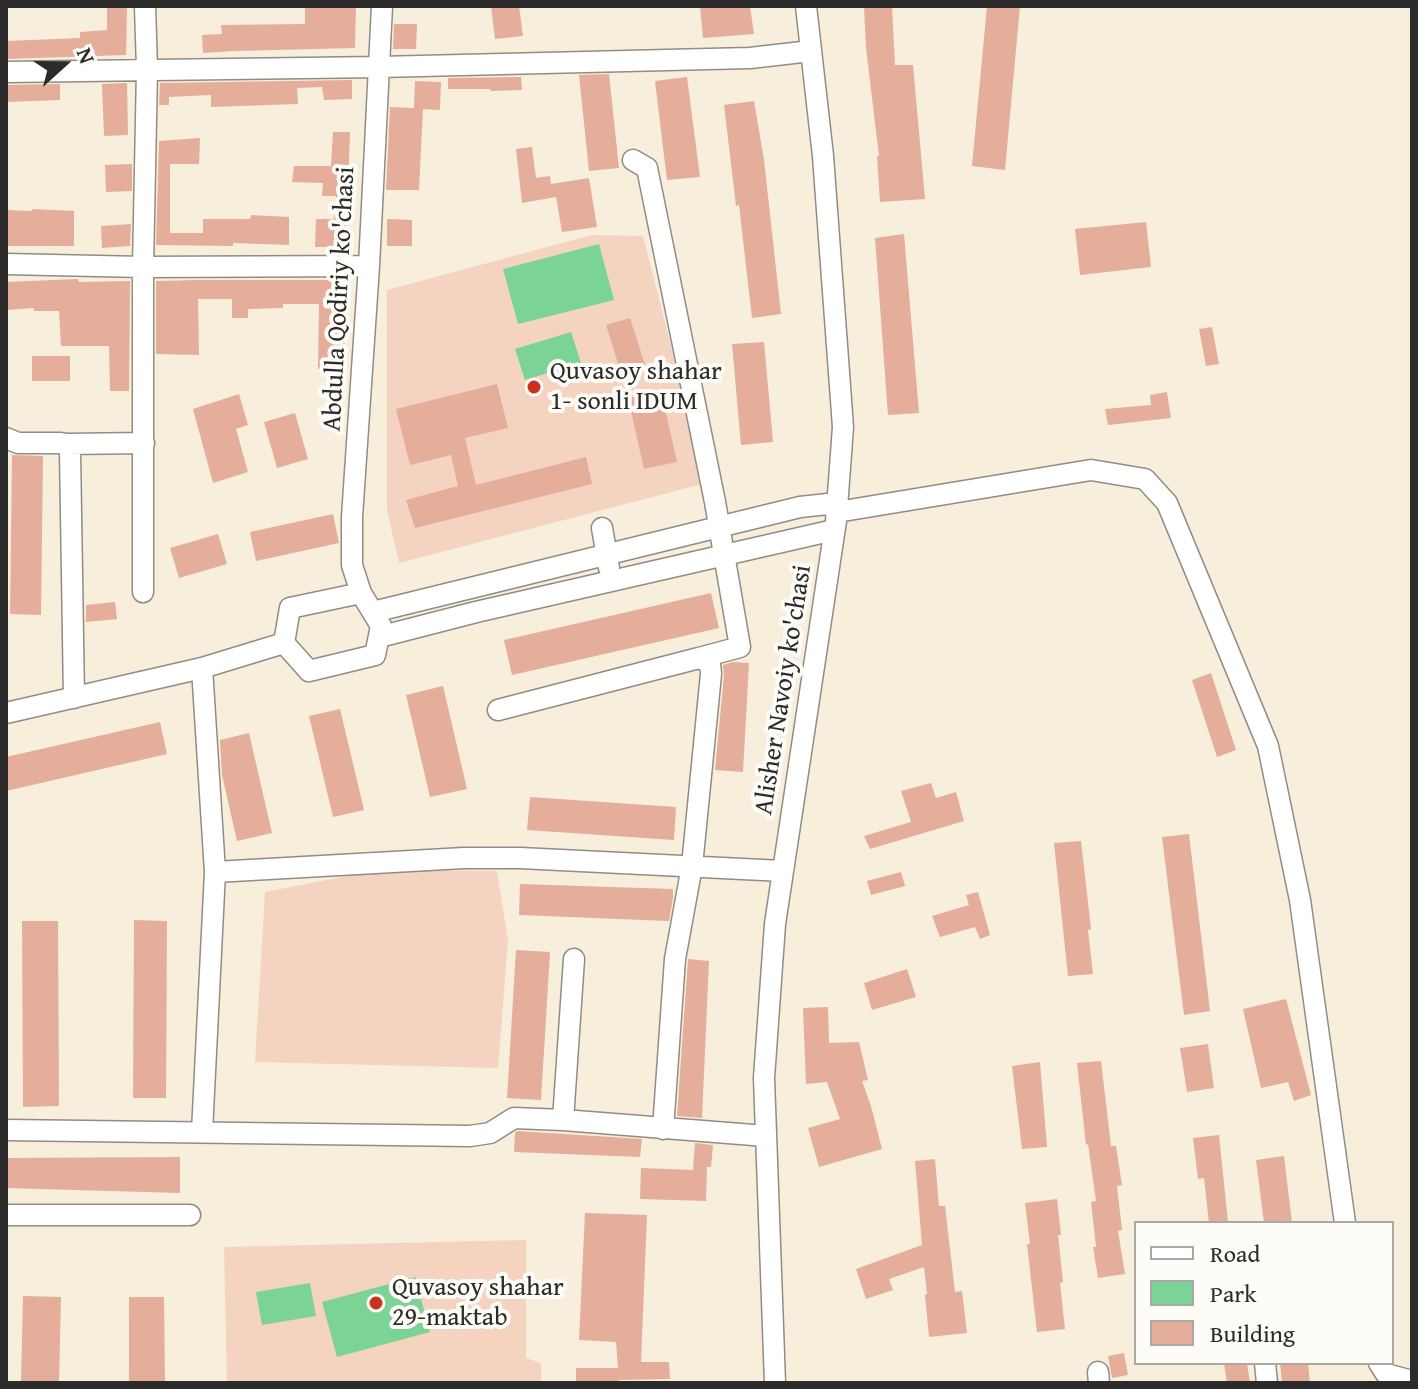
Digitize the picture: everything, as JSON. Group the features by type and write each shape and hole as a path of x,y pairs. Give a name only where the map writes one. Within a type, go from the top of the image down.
{"street":[{"path":"143,592 145,6"},
{"name":"Abdulla Qodiriy ko'chasi","path":"361,593 352,565 352,517 382,6"},
{"name":"Alisher Navoiy ko'chasi","path":"775,1383 764,1078 775,924 836,515 843,427 823,156 806,6"},
{"path":"6,72 750,58 811,51"},
{"path":"498,710 740,647 720,527 647,168 633,160"},
{"path":"6,264 369,266"},
{"path":"6,438 18,443 144,443"},
{"path":"66,444 70,451 74,698"},
{"path":"379,637 723,556 836,515 1091,470 1145,479 1167,503 1268,746 1300,900 1345,1221"},
{"path":"373,612 800,507 836,515"},
{"path":"602,528 611,581"},
{"path":"361,593 381,626 375,655 309,671 284,643 290,608 361,593"},
{"path":"6,713 202,668 284,643"},
{"path":"663,1129 675,959 692,866 711,674 710,663 699,658"},
{"path":"202,668 215,872 202,1132"},
{"path":"215,872 464,858 524,858 783,871"},
{"path":"563,1120 574,959"},
{"path":"6,1130 470,1136 490,1133 514,1118 766,1136"},
{"path":"6,1215 190,1215"},
{"path":"1380,1365 1386,1374 1412,1381"}],"shaded area":[{"name":"Quvasoy shahar 1- sonli IDUM","path":"592,235 643,236 706,483 399,563 387,510 387,290"},
{"path":"378,870 497,871 508,940 498,1068 255,1062 265,892"},
{"name":"Quvasoy shahar 29-maktab","path":"526,1240 526,1358 541,1363 541,1383 227,1383 224,1247"}],"green space":[{"path":"599,244 614,300 518,324 503,269"},
{"path":"571,332 581,363 525,380 515,349"},
{"path":"415,1277 430,1332 337,1357 322,1302"},
{"path":"310,1283 316,1316 262,1325 256,1292"}],"building":[{"path":"107,6 127,6 126,55 6,59 6,41 80,38 80,32 107,30"},
{"path":"305,6 356,6 355,48 203,53 202,35 222,34 221,25 305,24"},
{"path":"491,6 519,6 523,36 495,39"},
{"path":"700,6 750,6 754,34 703,38"},
{"path":"864,6 892,6 895,65 913,65 925,199 880,202 879,156"},
{"path":"987,6 1020,6 1005,170 972,166"},
{"path":"394,24 417,24 416,49 393,49"},
{"path":"609,74 619,168 589,171 579,75"},
{"path":"521,77 522,90 448,89 448,78"},
{"path":"687,77 700,177 667,180 655,81"},
{"path":"352,80 352,99 324,100 322,87 297,88 298,104 211,107 211,95 169,97 169,105 159,105 160,83"},
{"path":"415,81 441,82 440,110 423,109 419,190 386,190 390,107 414,108"},
{"path":"127,83 128,135 104,136 102,84"},
{"path":"60,84 60,100 6,102 6,85"},
{"path":"754,101 764,160 781,314 752,318 724,105"},
{"path":"333,132 350,132 346,247 315,247 316,219 334,219 336,196 322,196 323,183 292,182 294,166 331,166"},
{"path":"200,138 199,164 170,164 170,233 203,233 203,219 250,219 251,215 289,217 289,245 156,245 159,141"},
{"path":"532,147 536,178 550,176 551,184 589,178 597,227 562,232 556,197 522,203 516,149"},
{"path":"132,164 132,191 106,192 105,165"},
{"path":"6,210 74,211 74,246 6,246"},
{"path":"387,219 412,220 412,246 387,246"},
{"path":"1146,222 1151,267 1080,275 1075,229"},
{"path":"131,224 130,246 102,248 101,226"},
{"path":"904,234 919,413 888,415 875,238"},
{"path":"78,279 79,282 130,281 129,391 110,391 109,346 61,346 59,311 34,311 34,308 6,310 6,282"},
{"path":"344,280 345,368 318,369 319,304 283,304 283,308 248,309 248,318 232,318 232,299 198,299 199,355 156,354 156,281"},
{"path":"630,318 646,368 622,376 606,325"},
{"path":"1212,327 1219,364 1206,366 1199,329"},
{"path":"764,342 773,442 741,445 732,344"},
{"path":"32,356 70,356 70,381 32,381"},
{"path":"497,384 508,428 465,438 476,485 586,457 592,484 415,528 406,500 458,486 451,455 410,465 396,409"},
{"path":"661,391 677,462 644,469 628,398"},
{"path":"1167,392 1171,418 1108,425 1105,409 1151,405 1150,395"},
{"path":"239,394 248,425 236,429 248,472 213,483 193,409"},
{"path":"295,413 308,459 277,468 264,422"},
{"path":"12,455 43,456 41,615 10,614"},
{"path":"333,514 339,543 256,561 250,532"},
{"path":"218,534 227,564 179,578 170,548"},
{"path":"711,593 719,628 512,675 504,640"},
{"path":"115,602 117,619 86,622 86,605"},
{"path":"749,663 743,772 715,770 723,665"},
{"path":"1211,673 1236,750 1217,757 1192,680"},
{"path":"443,686 467,789 430,797 406,695"},
{"path":"340,709 364,810 333,817 309,716"},
{"path":"160,722 167,754 6,791 6,757"},
{"path":"249,733 272,833 237,841 222,775 220,740"},
{"path":"931,783 936,798 956,792 964,821 870,849 864,836 911,822 901,791"},
{"path":"530,797 676,807 674,840 527,830"},
{"path":"1189,834 1210,1011 1184,1015 1162,837"},
{"path":"1081,841 1093,974 1068,976 1054,843"},
{"path":"901,872 905,886 871,895 867,881"},
{"path":"520,884 673,889 673,898 669,921 519,915"},
{"path":"978,892 990,935 980,939 975,927 940,937 932,916 969,905 966,895"},
{"path":"134,920 167,921 166,1098 133,1098"},
{"path":"22,921 58,921 59,1106 23,1107"},
{"path":"516,950 550,952 541,1100 507,1098"},
{"path":"688,959 709,961 702,1118 677,1116"},
{"path":"907,969 916,997 872,1010 864,983"},
{"path":"1286,999 1311,1095 1294,1101 1288,1082 1261,1088 1243,1009"},
{"path":"828,1007 829,1043 859,1042 868,1080 862,1081 882,1149 819,1167 808,1128 840,1119 827,1082 806,1084 803,1008"},
{"path":"1208,1044 1214,1088 1187,1092 1180,1048"},
{"path":"1101,1061 1111,1146 1116,1146 1122,1185 1117,1186 1122,1230 1118,1231 1125,1274 1098,1278 1091,1202 1096,1201 1077,1063"},
{"path":"1040,1062 1047,1147 1022,1149 1012,1066"},
{"path":"517,1131 642,1139 640,1157 514,1152"},
{"path":"1219,1135 1228,1221 1209,1221 1204,1178 1198,1179 1193,1138"},
{"path":"695,1143 713,1145 711,1167 707,1167 706,1201 640,1199 641,1168 693,1170"},
{"path":"1284,1156 1292,1221 1264,1221 1256,1160"},
{"path":"180,1157 180,1193 6,1188 6,1158"},
{"path":"935,1159 939,1206 945,1206 955,1292 962,1291 967,1333 929,1337 924,1267 889,1279 893,1290 866,1299 856,1269 922,1245 915,1161"},
{"path":"1057,1199 1065,1329 1037,1332 1025,1203"},
{"path":"585,1213 647,1215 641,1362 669,1362 670,1379 576,1383 576,1368 618,1368 616,1342 579,1340"},
{"path":"23,1296 61,1297 59,1383 21,1383"},
{"path":"129,1297 164,1297 165,1383 129,1383"},
{"path":"1124,1353 1128,1375 1112,1378 1108,1356"},
{"path":"1224,1365 1247,1365 1250,1383 1227,1383"},
{"path":"1280,1365 1308,1365 1310,1383 1282,1383"}],"place":[{"name":"Quvasoy shahar 1- sonli IDUM","path":"534,387"},
{"name":"Quvasoy shahar 29-maktab","path":"376,1303"}]}
